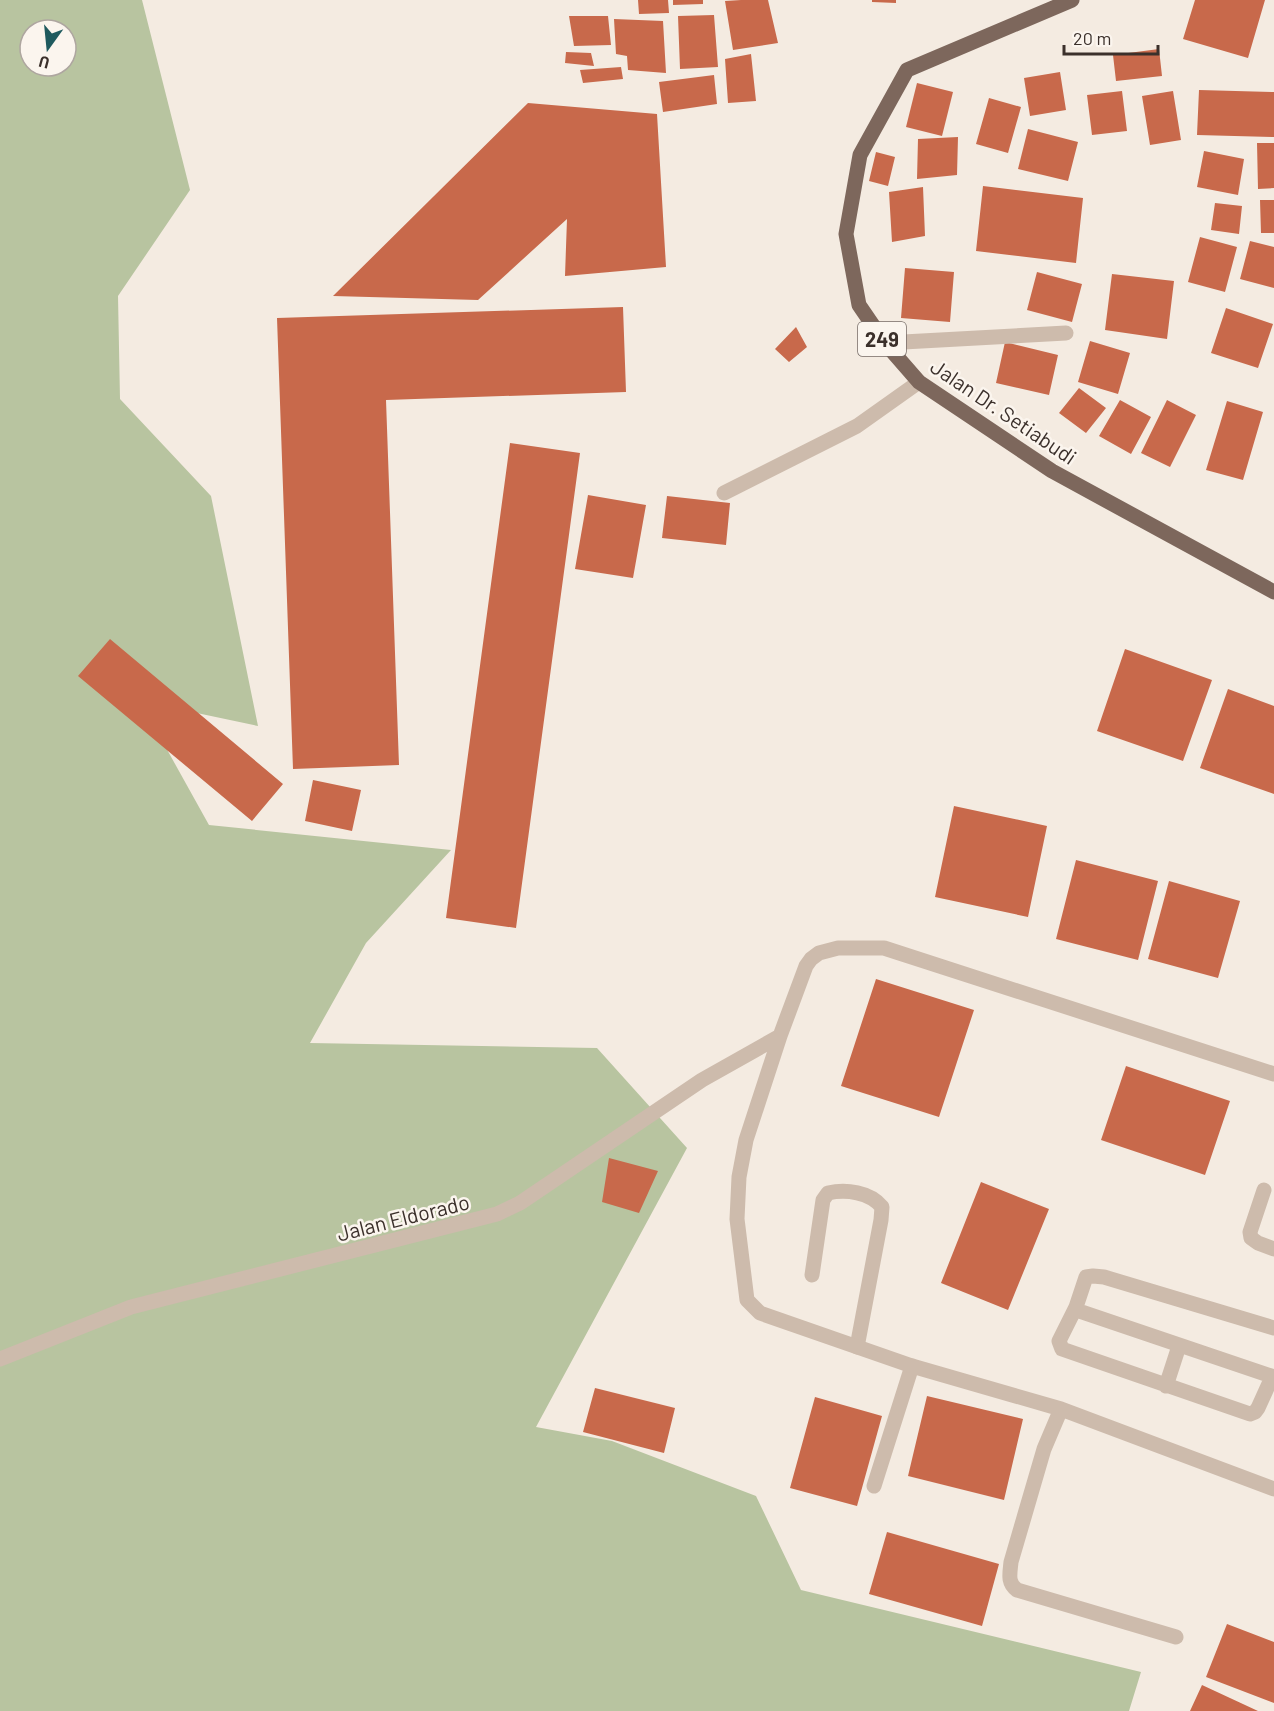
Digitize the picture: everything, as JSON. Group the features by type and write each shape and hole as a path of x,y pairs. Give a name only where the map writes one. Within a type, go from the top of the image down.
{"main road":[{"name":"Jalan Dr. Setiabudi","path":"1072,0 907,70 860,155 846,234 859,305 885,343 919,382 1052,471 1274,592"}],"street":[{"path":"885,343 1066,333"},
{"path":"724,493 857,426 919,382"},
{"path":"1274,1074 884,948 838,948 819,953 806,966 746,1140 739,1177 737,1219 747,1300 760,1313 912,1366 1061,1410 1274,1489"},
{"name":"Jalan Eldorado","path":"0,1359 131,1307 497,1214 520,1203 702,1080 780,1036"},
{"path":"812,1275 823,1200 828,1193 842,1190 875,1198 882,1207 881,1220 857,1347"},
{"path":"1264,1190 1250,1232 1251,1238 1258,1244 1274,1249"},
{"path":"1076,1307 1078,1311 1273,1377 1258,1408 1250,1414 1062,1349 1059,1341 1076,1307 1086,1277 1093,1276 1104,1277 1274,1328"},
{"path":"1166,1386 1179,1346"},
{"path":"874,1486 912,1366"},
{"path":"1061,1410 1044,1449 1011,1562 1009,1577 1011,1584 1017,1590 1176,1637"}],"green space":[{"path":"0,0 142,0 190,190 118,296 120,399 211,496 258,726 140,701 209,825 451,850 366,943 310,1043 597,1048 687,1148 536,1427 612,1441 756,1496 801,1590 1141,1672 1129,1711 0,1711"}],"building":[{"path":"638,0 668,0 669,13 639,14"},
{"path":"673,0 703,0 703,4 673,5"},
{"path":"768,0 778,43 733,50 725,1"},
{"path":"872,0 896,0 896,3 872,2"},
{"path":"1195,0 1265,0 1248,58 1183,39"},
{"path":"714,15 718,67 680,69 678,16"},
{"path":"569,16 608,16 611,45 574,46"},
{"path":"614,19 663,21 666,73 628,70 627,56 616,54"},
{"path":"1159,49 1162,76 1116,81 1113,55"},
{"path":"566,52 591,53 594,66 565,63"},
{"path":"751,54 756,101 728,103 725,59"},
{"path":"621,67 623,79 583,83 580,70"},
{"path":"1060,72 1066,110 1030,116 1024,78"},
{"path":"714,75 717,104 663,112 659,82"},
{"path":"917,83 953,92 942,136 906,127"},
{"path":"1199,90 1274,92 1274,137 1197,135"},
{"path":"1122,91 1127,131 1092,135 1087,95"},
{"path":"1173,91 1181,140 1150,145 1142,96"},
{"path":"989,98 1021,107 1008,153 976,144"},
{"path":"528,103 657,114 666,267 565,276 567,219 478,300 333,296"},
{"path":"1028,129 1078,142 1068,181 1018,169"},
{"path":"958,137 957,175 917,179 918,139"},
{"path":"1257,143 1274,143 1274,188 1258,189"},
{"path":"1204,151 1244,159 1238,195 1197,187"},
{"path":"876,152 895,157 888,186 869,181"},
{"path":"983,186 1083,198 1076,263 976,251"},
{"path":"923,187 925,236 892,242 889,192"},
{"path":"1260,200 1274,200 1274,233 1261,233"},
{"path":"1215,203 1242,206 1239,234 1211,230"},
{"path":"1200,237 1237,247 1225,292 1188,282"},
{"path":"1250,241 1274,247 1274,288 1240,279"},
{"path":"905,268 954,272 950,322 901,318"},
{"path":"1037,272 1082,284 1072,322 1027,310"},
{"path":"1112,274 1174,281 1167,339 1105,330"},
{"path":"623,307 626,392 386,400 399,765 293,769 277,318"},
{"path":"1226,308 1273,324 1258,368 1211,353"},
{"path":"796,327 807,347 789,362 775,349"},
{"path":"1090,341 1130,353 1118,394 1078,382"},
{"path":"1005,342 1058,355 1049,395 996,383"},
{"path":"1079,388 1106,408 1086,433 1059,413"},
{"path":"1120,400 1151,417 1131,454 1099,436"},
{"path":"1167,400 1196,415 1170,467 1141,453"},
{"path":"1227,401 1263,412 1243,480 1206,470"},
{"path":"510,443 580,453 516,928 446,918"},
{"path":"588,495 646,505 633,578 575,569"},
{"path":"667,496 730,503 726,545 662,538"},
{"path":"110,639 283,784 252,821 78,676"},
{"path":"1125,649 1212,680 1183,761 1097,731"},
{"path":"1228,689 1274,706 1274,794 1200,768"},
{"path":"313,780 361,790 352,831 305,821"},
{"path":"954,806 1047,826 1028,917 935,897"},
{"path":"1076,860 1158,881 1138,960 1056,939"},
{"path":"1169,881 1240,901 1218,978 1148,959"},
{"path":"876,979 974,1010 939,1117 841,1086"},
{"path":"1126,1066 1230,1101 1205,1175 1101,1140"},
{"path":"609,1158 658,1171 639,1213 602,1202"},
{"path":"981,1182 1049,1209 1008,1310 941,1283"},
{"path":"595,1388 675,1408 664,1453 583,1432"},
{"path":"927,1396 1023,1419 1004,1500 908,1476"},
{"path":"815,1397 882,1416 857,1506 790,1488"},
{"path":"887,1532 999,1564 982,1626 869,1594"},
{"path":"1227,1624 1274,1642 1274,1703 1206,1677"},
{"path":"1202,1685 1258,1711 1190,1711"}]}
